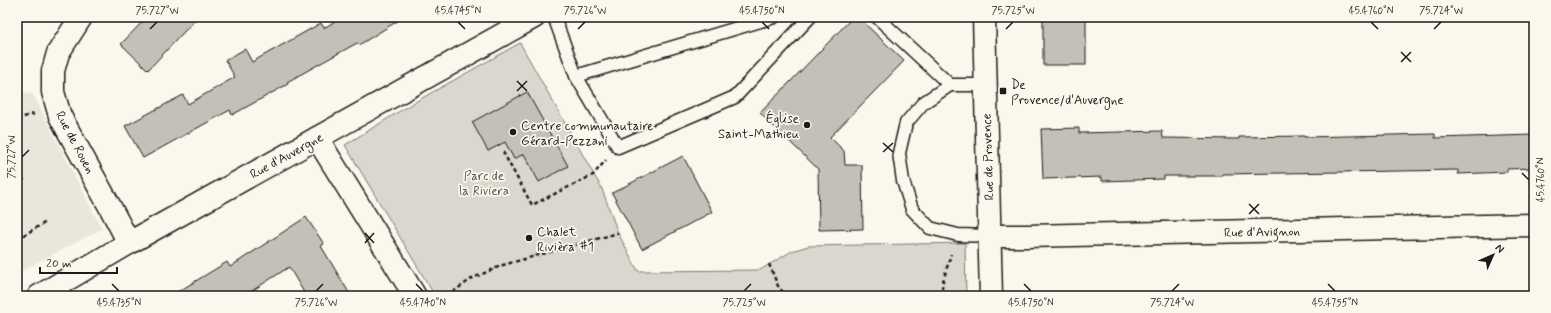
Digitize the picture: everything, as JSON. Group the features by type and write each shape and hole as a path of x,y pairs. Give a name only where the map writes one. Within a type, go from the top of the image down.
{"street":[{"name":"Rue de Rouen","path":"81,17 58,53 53,71 52,92 60,116 129,243"},
{"name":"Rue d'Auvergne","path":"40,296 129,243 534,17"},
{"name":"Rue de Provence","path":"984,17 991,296"},
{"path":"317,138 415,296"},
{"name":"Rue d'Avignon","path":"990,236 1534,225"}],"lane":[{"path":"554,17 576,76 618,147 735,97 810,17"},
{"path":"576,76 774,17"},
{"path":"876,17 950,85"},
{"path":"985,85 950,85 923,103 906,124 899,153 903,181 912,209 930,228 958,236 990,236"}],"path":[{"path":"503,152 532,205 593,175 618,147"},
{"path":"17,168 25,180"},
{"path":"17,239 46,222"},
{"path":"447,296 472,278 503,265 618,233"},
{"path":"941,296 943,281 958,236"},
{"path":"769,264 778,286 786,296"}],"shaded area":[{"path":"17,92 33,94 102,229 17,273"}],"green space":[{"name":"Parc de la Riviera","path":"520,43 602,189 618,233 638,271 760,270 792,251 808,246 965,243 966,296 435,296 345,145 408,106"}],"building":[{"path":"147,17 198,17 148,70 121,44"},
{"path":"342,17 404,17 359,45 357,43 232,115 230,110 143,158 125,126 183,95 188,104 235,77 225,60 245,49 252,62 321,23 324,28"},
{"name":"Église Saint-Mathieu","path":"853,17 858,17 904,61 830,137 844,151 845,165 862,165 863,229 819,230 818,169 760,113"},
{"path":"1043,17 1086,17 1086,65 1043,65"},
{"name":"Centre communautaire Gérard-Pezzani","path":"527,92 568,166 539,182 524,154 514,159 505,142 488,151 472,122"},
{"path":"1079,128 1079,133 1162,131 1163,138 1239,139 1239,137 1435,134 1435,138 1534,135 1534,168 1507,169 1507,172 1458,174 1458,170 1223,174 1223,176 1164,176 1164,179 1102,181 1102,177 1043,179 1041,129"},
{"path":"683,156 712,212 642,249 612,193"},
{"path":"306,217 324,244 321,246 351,296 306,296 289,267 244,296 171,296 227,262 230,267"}],"place":[{"name":"De Provence/d'Auvergne","path":"1003,91"},
{"name":"Église Saint-Mathieu","path":"807,125"},
{"name":"Centre communautaire Gérard-Pezzani","path":"513,132"},
{"name":"Chalet Rivièra #1","path":"529,238"}]}
